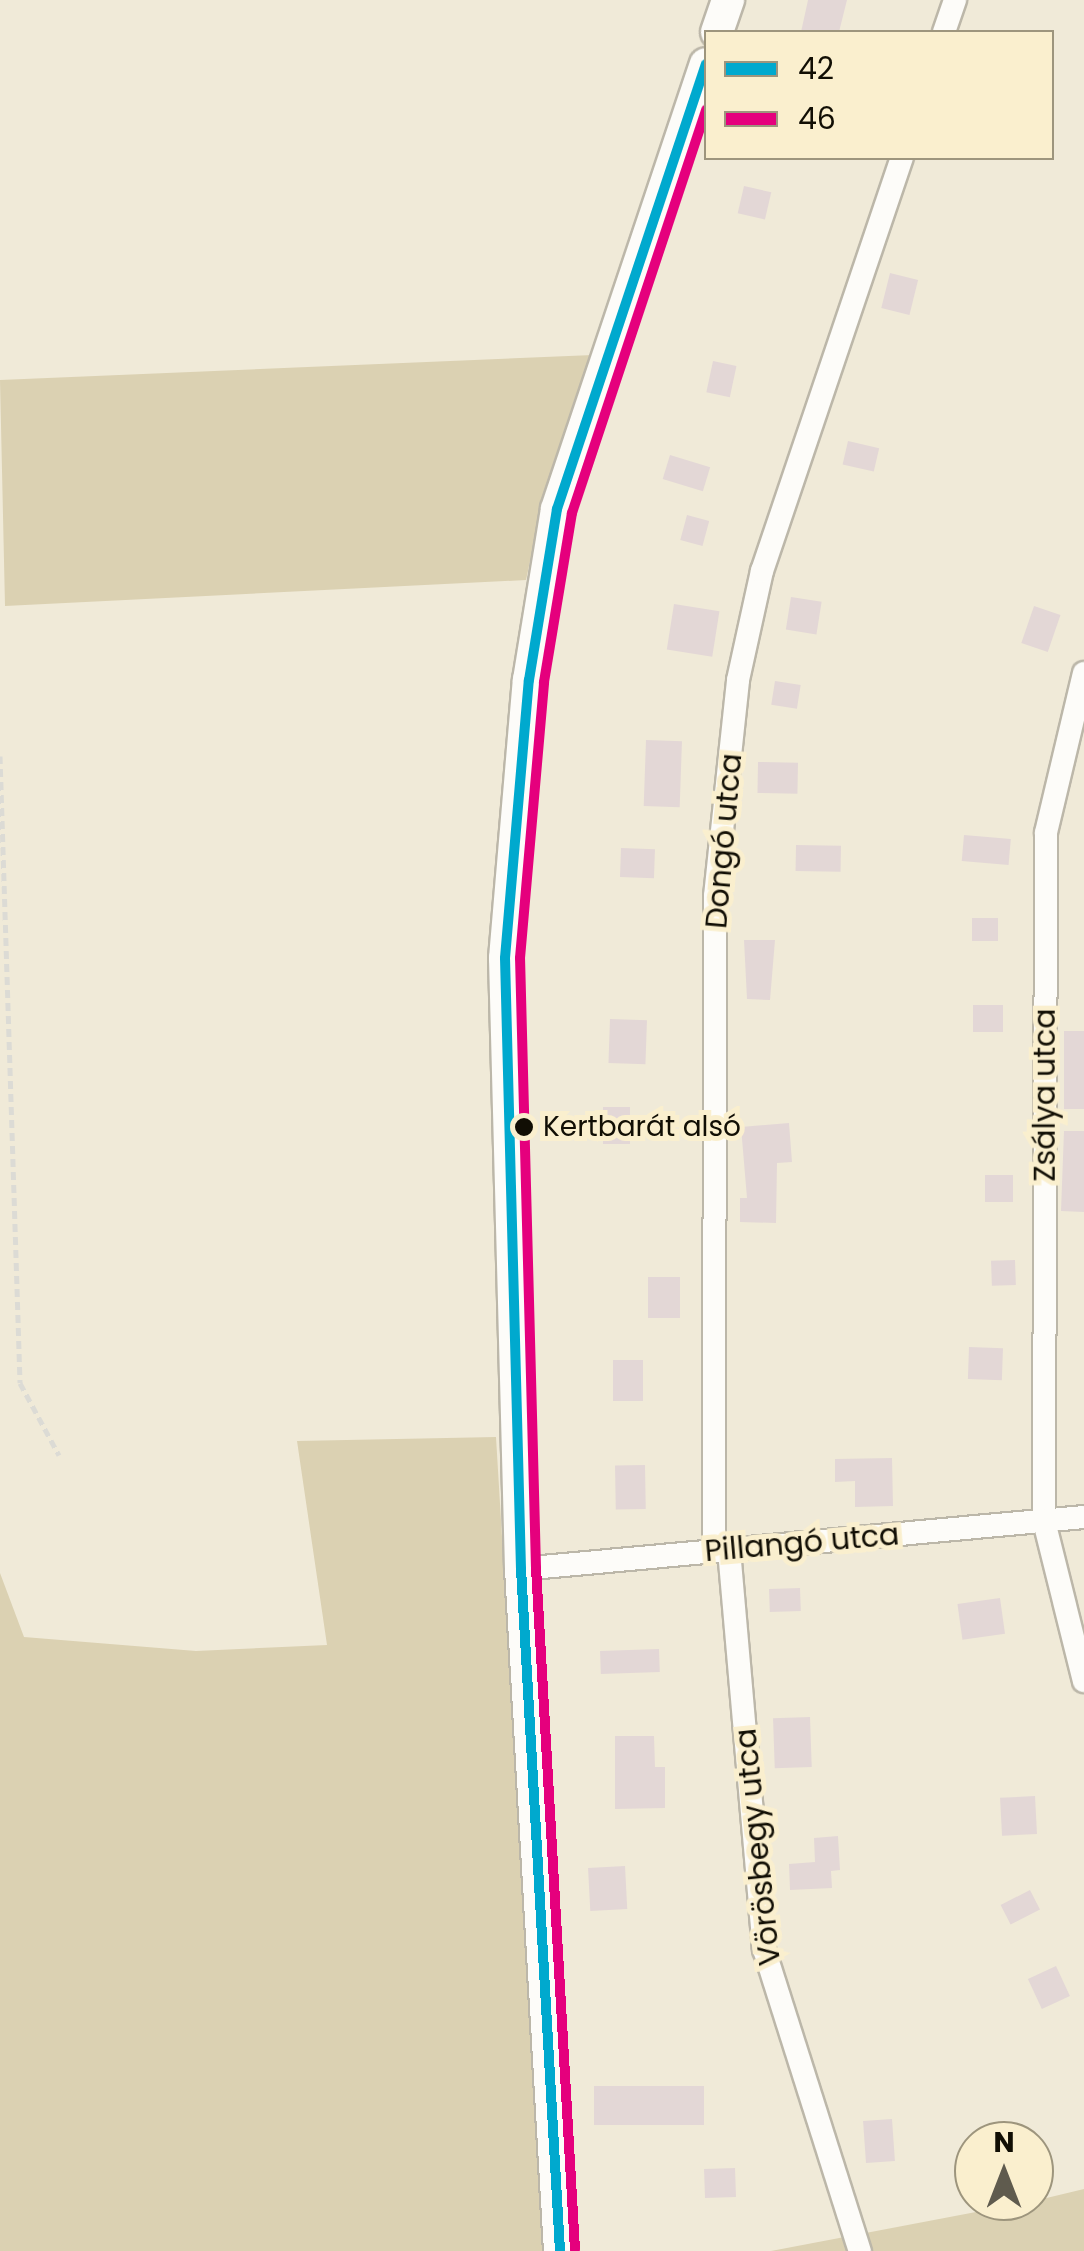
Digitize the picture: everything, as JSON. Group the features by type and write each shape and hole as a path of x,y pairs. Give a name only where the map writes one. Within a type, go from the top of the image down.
{"street":[{"path":"718,30 728,0"},
{"path":"945,30 955,0"},
{"path":"560,2251 520,1569 505,958 529,680 541,585 557,509 704,70"},
{"name":"Dongó utca","path":"722,1550 715,896 738,680 762,572 901,160"},
{"name":"Zsálya utca","path":"1084,673 1046,834 1044,1520 1084,1681"},
{"name":"Pillangó utca","path":"520,1569 1084,1517"},
{"name":"Vörösbegy utca","path":"722,1550 764,1950 860,2251"}],"path":[{"path":"0,756 20,1383 59,1455"}],"shaded area":[{"path":"593,355 542,505 526,580 5,606 0,380"},
{"path":"496,1437 545,2251 0,2251 0,1573 24,1637 196,1651 327,1645 297,1441"},
{"path":"1084,2189 1084,2251 771,2251 954,2216 954,2221 1054,2221 1054,2196"}],"building":[{"path":"808,0 847,0 840,30 801,30"},
{"path":"744,186 771,192 765,220 738,213"},
{"path":"890,273 918,280 909,315 881,308"},
{"path":"713,361 736,366 730,397 706,392"},
{"path":"848,441 879,448 874,472 843,464"},
{"path":"670,455 710,467 703,491 663,479"},
{"path":"687,515 709,521 702,546 680,540"},
{"path":"791,597 822,602 816,634 786,630"},
{"path":"674,604 719,611 712,657 667,649"},
{"path":"1034,606 1060,615 1048,652 1021,643"},
{"path":"775,681 801,685 797,709 771,705"},
{"path":"646,740 682,741 680,807 644,806"},
{"path":"758,762 798,763 797,794 757,793"},
{"path":"964,835 1011,839 1009,865 962,861"},
{"path":"796,845 841,846 841,872 796,871"},
{"path":"621,848 655,849 654,878 620,877"},
{"path":"972,918 998,918 998,941 972,941"},
{"path":"744,940 775,940 770,1000 747,999"},
{"path":"973,1005 1003,1005 1003,1032 973,1032"},
{"path":"610,1019 647,1020 645,1064 608,1063"},
{"path":"1064,1031 1084,1031 1084,1109 1064,1109"},
{"path":"603,1107 630,1107 630,1144 603,1144"},
{"path":"789,1123 792,1162 777,1163 776,1223 740,1222 740,1198 747,1198 741,1127"},
{"path":"1064,1131 1084,1131 1084,1212 1061,1211"},
{"path":"985,1175 1013,1175 1013,1202 985,1202"},
{"path":"1015,1260 1016,1285 992,1286 991,1261"},
{"path":"648,1277 680,1277 680,1318 648,1318"},
{"path":"969,1347 1003,1348 1002,1380 968,1379"},
{"path":"613,1360 643,1360 643,1401 613,1401"},
{"path":"892,1458 893,1506 855,1507 855,1481 835,1482 835,1459"},
{"path":"645,1465 646,1509 616,1510 615,1466"},
{"path":"800,1588 801,1611 770,1612 769,1589"},
{"path":"1000,1598 1005,1634 962,1640 957,1604"},
{"path":"659,1649 660,1672 601,1674 600,1651"},
{"path":"810,1717 812,1767 775,1768 773,1718"},
{"path":"615,1736 654,1736 655,1767 665,1767 665,1808 615,1809"},
{"path":"1035,1796 1037,1834 1002,1836 1000,1798"},
{"path":"838,1836 840,1870 831,1871 832,1888 790,1890 789,1864 815,1862 814,1838"},
{"path":"625,1866 627,1909 590,1911 588,1868"},
{"path":"1030,1890 1040,1910 1011,1925 1001,1905"},
{"path":"1056,1966 1070,1996 1042,2009 1028,1979"},
{"path":"594,2086 704,2086 704,2125 594,2125"},
{"path":"892,2119 895,2161 866,2163 863,2121"},
{"path":"735,2168 736,2197 705,2198 704,2169"}],"transit line":[{"name":"42","path":"560,2251 521,1569 505,958 529,680 557,509 704,70"},
{"name":"46","path":"575,2250 536,1568 520,958 544,682 572,513 704,116"}],"place":[{"name":"Kertbarát alsó","path":"524,1127"}]}
